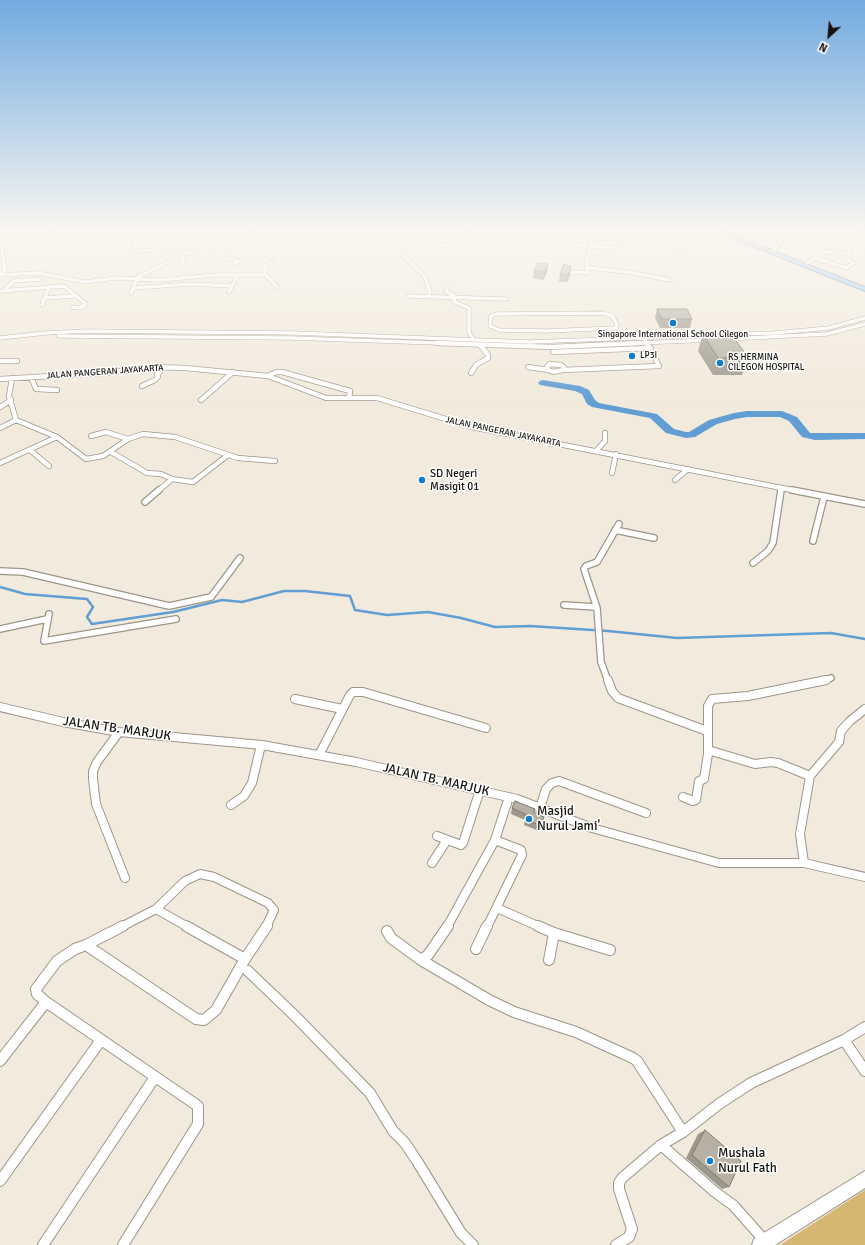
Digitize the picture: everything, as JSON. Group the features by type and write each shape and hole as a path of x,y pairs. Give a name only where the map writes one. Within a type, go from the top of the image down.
{"street":[{"path":"2,291 34,288"},
{"path":"42,305 49,288"},
{"path":"66,288 74,296 86,304 80,308 72,307"},
{"path":"131,293 133,288"},
{"path":"229,292 231,288"},
{"path":"428,297 430,292 429,288"},
{"path":"447,288 446,291 454,297 456,302 469,308 470,334 472,338"},
{"path":"45,298 74,296"},
{"path":"408,296 506,299"},
{"path":"604,313 612,316 618,326 612,329 554,331 494,329 490,326 491,316 499,314 604,313"},
{"path":"0,341 46,336 289,338 551,347 774,333 829,328 865,318"},
{"path":"722,339 827,334 865,324"},
{"path":"0,338 41,333 85,331 294,333 549,341 636,338 645,340 714,340"},
{"path":"546,331 553,352 555,364"},
{"path":"554,331 557,341"},
{"path":"288,333 289,338"},
{"path":"747,334 751,338"},
{"path":"636,338 639,342"},
{"path":"528,367 559,372 563,370 659,366 651,348 645,340"},
{"path":"471,374 476,365 488,358 488,355 480,345"},
{"path":"553,352 651,348"},
{"path":"0,361 17,361"},
{"path":"548,370 547,367 555,364 564,367 563,370"},
{"name":"JALAN PANGERAN JAYAKARTA","path":"0,379 104,373 147,367 233,372 268,376 326,398 377,398 472,427 865,504"},
{"path":"142,386 155,380 164,367"},
{"path":"201,400 233,372"},
{"path":"268,376 275,372 282,372 350,391 349,398"},
{"path":"31,377 36,389 44,391 57,390"},
{"path":"12,378 9,389 10,400 16,420"},
{"path":"0,407 10,400"},
{"path":"0,428 16,420 57,437 86,459 100,458 111,452 128,439 137,434 143,434 175,437 238,458 275,462"},
{"path":"91,436 106,432 128,439"},
{"path":"596,451 605,441 606,433"},
{"path":"0,463 57,437"},
{"path":"30,450 49,466"},
{"path":"111,452 147,473 161,474 172,480 186,482 196,481 228,455"},
{"path":"612,473 616,454"},
{"path":"675,480 688,469"},
{"path":"145,502 172,480"},
{"path":"752,563 768,551 773,543 781,488"},
{"path":"813,541 824,497"},
{"path":"619,524 596,563 586,566 584,569 596,606 601,662 612,691 618,698 674,720 707,730"},
{"path":"615,530 654,538"},
{"path":"0,571 23,572 169,606 211,597 240,558"},
{"path":"564,605 596,606"},
{"path":"0,629 48,617 44,641 176,619"},
{"path":"683,797 693,801 696,800 699,781 704,779 708,750 708,706 712,699 748,696 831,678"},
{"path":"319,755 350,695 353,692 358,691 486,728"},
{"path":"295,699 342,709"},
{"name":"JALAN TB. MARJUK","path":"0,707 63,722 119,732 261,745 319,755 509,797 592,828 719,863 804,863 865,877"},
{"path":"804,863 800,834 810,776 839,742 841,731 850,721 865,709"},
{"path":"119,732 97,762 93,770 93,779 96,804 125,878"},
{"path":"231,805 244,796 252,783 261,745"},
{"path":"708,750 755,764 771,762 778,763 810,776"},
{"path":"540,808 546,789 552,783 559,781 646,813"},
{"path":"437,836 461,844 463,842 466,837 480,790"},
{"path":"421,960 431,952 453,918 495,840 509,797"},
{"path":"432,863 447,840"},
{"path":"476,949 522,855 521,850 495,840"},
{"path":"86,945 196,1019 204,1020 216,1010 245,959 273,915 273,906 214,877 200,874 185,881 156,909 86,945 75,949 57,961 36,989 37,994 46,1002 198,1106 200,1116 198,1124 123,1245"},
{"path":"497,908 554,932 610,950"},
{"path":"156,909 245,959"},
{"path":"387,931 391,938 421,960 489,1000 508,1009 576,1032 633,1058 641,1067 683,1132"},
{"path":"549,960 554,932"},
{"path":"248,971 295,1016 370,1094 394,1131 417,1161 462,1233 473,1245"},
{"path":"0,1061 46,1002"},
{"path":"616,1245 629,1237 632,1229 619,1189 619,1183 622,1178 661,1145 683,1132 719,1104 751,1083 844,1040 865,1027"},
{"path":"0,1181 101,1040"},
{"path":"844,1040 865,1071"},
{"path":"43,1245 155,1076"},
{"path":"661,1145 715,1192 733,1205 749,1222 763,1243 865,1179"}],"shaded area":[{"path":"865,1190 865,1245 780,1245"}],"building":[{"path":"657,309 687,309 692,319 662,319"},
{"path":"703,334 731,334 748,357 718,358"},
{"path":"515,801 535,809 533,812 544,817 541,826 525,819 527,815 512,808"},
{"name":"Mushala Nurul Fath","path":"705,1130 741,1161 729,1187 692,1155"}],"waterway":[{"path":"543,383 577,388 586,392 591,402 596,405 653,416 670,431 686,435 691,435 713,422 734,416 747,414 782,414 793,419 806,435 815,437 865,436"},
{"path":"0,587 25,594 87,599 93,607 87,617 92,624 173,612 222,600 242,602 284,591 305,591 350,596 355,610 387,615 428,612 461,618 495,627 530,626 608,631 677,638 831,633 865,639"}],"place":[{"name":"Singapore International School Cilegon","path":"673,323"},
{"name":"LP3I","path":"632,356"},
{"name":"RS HERMINA CILEGON HOSPITAL","path":"720,363"},
{"name":"SD Negeri Masigit 01","path":"422,480"},
{"name":"Masjid Nurul Jami'","path":"529,819"},
{"name":"Mushala Nurul Fath","path":"710,1161"}]}
